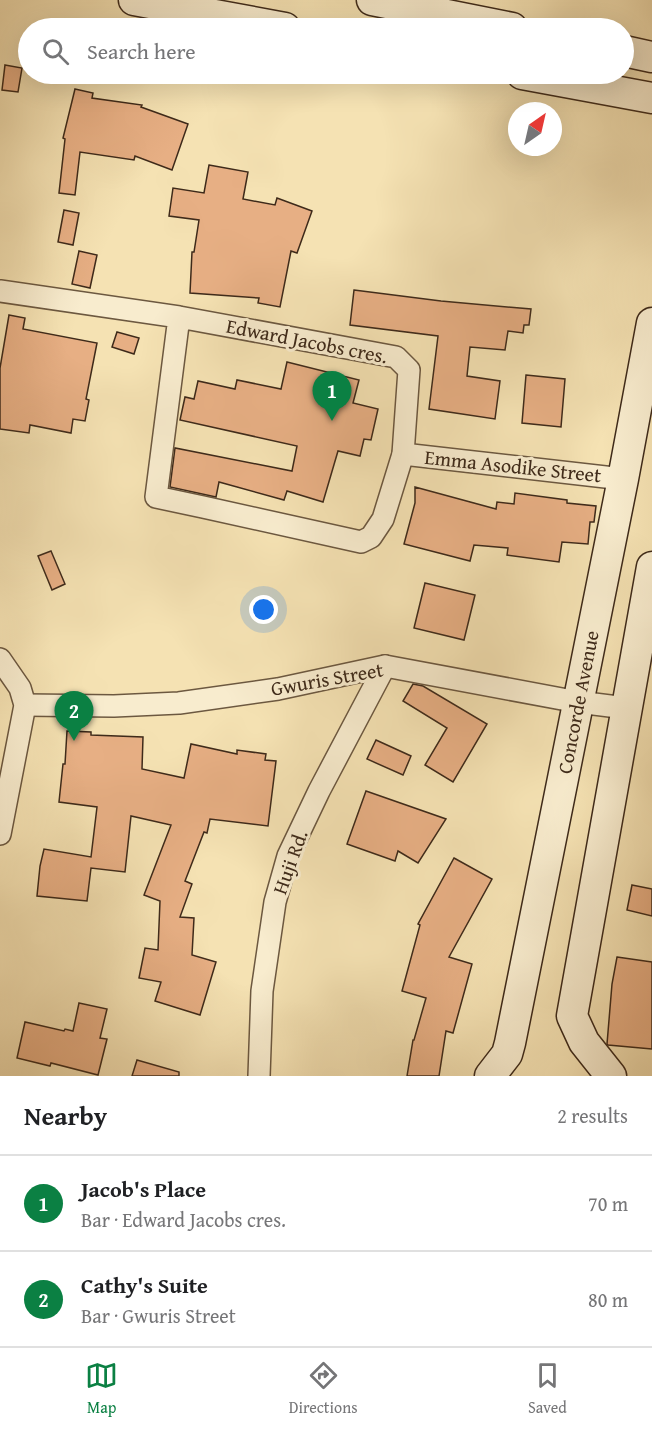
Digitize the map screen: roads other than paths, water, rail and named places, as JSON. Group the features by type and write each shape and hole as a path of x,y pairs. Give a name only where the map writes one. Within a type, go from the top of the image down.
{"street":[{"path":"134,0 231,18"},
{"path":"372,0 462,18"},
{"path":"634,53 652,57"},
{"path":"576,84 652,98"},
{"name":"Edward Jacobs cres.","path":"0,291 179,317 396,357 409,370 403,454 383,519 371,537 361,542 156,497 179,317"},
{"name":"Concorde Avenue","path":"490,1076 507,1054 510,1043 652,322"},
{"name":"Emma Asodike Street","path":"403,454 623,478"},
{"path":"611,1076 584,1042 572,1016 652,567"},
{"path":"0,659 20,688 25,705 3,805 0,834"},
{"name":"Gwuris Street","path":"25,705 114,706 179,703 278,689 385,666 578,702 626,708"},
{"name":"Huji Rd.","path":"258,1076 262,991 275,902 288,856 319,791 385,666"}],"place":[{"name":"Jacob's Place","path":"332,421"},
{"name":"Cathy's Suite","path":"74,741"}]}
